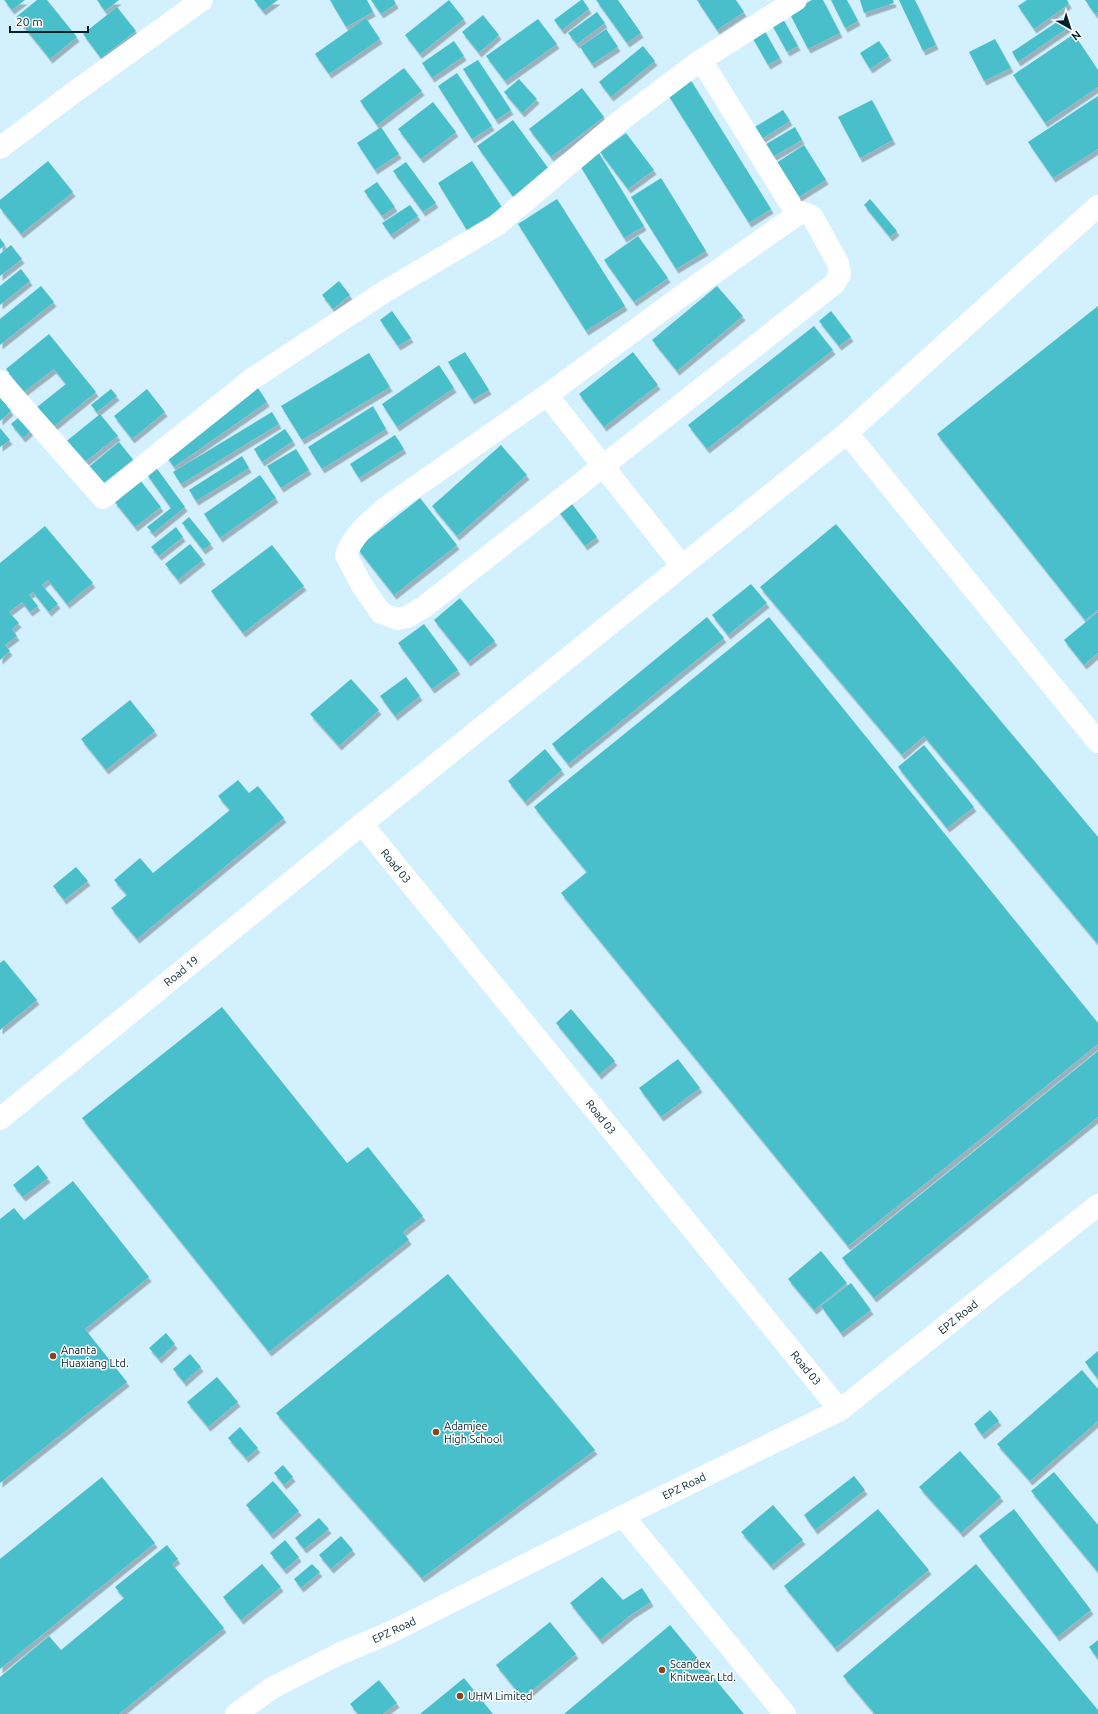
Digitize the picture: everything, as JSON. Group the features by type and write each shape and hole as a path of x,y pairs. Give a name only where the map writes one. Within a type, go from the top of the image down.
{"street":[{"path":"0,148 202,0"},
{"path":"0,381 103,498 252,379 384,292 497,224 620,121 701,60 796,0"},
{"path":"701,60 790,203"},
{"name":"Road 19","path":"0,1119 362,824 847,433 1098,206"},
{"path":"801,212 812,216 838,263 840,274 834,284 605,465 424,607 407,617 397,619 381,613 361,584 346,555 351,542 385,508 548,395 680,297 801,212"},
{"path":"548,395 605,465 682,566"},
{"path":"847,433 1098,742"},
{"name":"Road 03","path":"362,824 840,1410"},
{"name":"EPZ Road","path":"236,1714 272,1688 339,1654 389,1634 623,1516 840,1410 1098,1205"},
{"path":"623,1516 784,1714"}],"building":[{"path":"4,0 25,0 12,10"},
{"path":"37,0 47,0 77,37 50,59 16,17"},
{"path":"97,0 119,0 105,11"},
{"path":"254,0 278,0 263,11"},
{"path":"330,0 367,0 373,12 346,27"},
{"path":"371,0 394,0 396,4 381,14"},
{"path":"449,0 464,19 420,54 405,35"},
{"path":"583,0 589,9 562,30 554,20"},
{"path":"596,0 618,0 641,33 627,43"},
{"path":"697,0 736,0 744,12 717,30"},
{"path":"812,0 823,0 840,33 808,49 789,12"},
{"path":"831,0 847,0 858,21 845,28"},
{"path":"860,0 893,0 894,3 864,13"},
{"path":"899,0 915,0 936,45 923,51"},
{"path":"1027,0 1067,0 1069,4 1034,29 1018,6"},
{"path":"1085,0 1098,0 1098,12 1095,14"},
{"path":"117,7 136,31 101,58 83,34"},
{"path":"597,12 605,23 577,44 568,33"},
{"path":"483,15 499,35 479,53 462,32"},
{"path":"782,17 798,46 787,52 771,23"},
{"path":"366,18 380,39 329,74 315,54"},
{"path":"1063,18 1069,27 1018,62 1012,52"},
{"path":"538,19 557,44 505,81 486,56"},
{"path":"763,28 780,58 768,65 751,35"},
{"path":"606,29 618,47 592,64 580,47"},
{"path":"1074,34 1098,70 1098,87 1045,123 1013,75"},
{"path":"995,39 1011,68 984,81 969,52"},
{"path":"454,41 464,56 432,78 422,63"},
{"path":"879,41 889,56 870,69 860,53"},
{"path":"643,46 655,61 611,97 599,82"},
{"path":"478,60 511,110 496,120 463,69"},
{"path":"404,68 422,91 377,125 360,101"},
{"path":"457,73 492,126 472,139 438,86"},
{"path":"519,79 537,99 522,113 504,92"},
{"path":"690,79 771,209 749,223 667,93"},
{"path":"582,88 604,117 551,157 529,129"},
{"path":"1098,96 1098,149 1053,178 1028,142"},
{"path":"872,100 893,140 860,158 838,117"},
{"path":"433,102 456,132 421,159 398,129"},
{"path":"783,110 790,121 760,140 753,128"},
{"path":"513,120 551,172 515,199 477,146"},
{"path":"381,127 399,154 375,170 357,143"},
{"path":"795,127 802,140 769,159 761,147"},
{"path":"626,133 654,170 628,189 600,152"},
{"path":"804,145 826,180 794,200 773,165"},
{"path":"597,150 644,226 624,238 578,162"},
{"path":"48,161 73,192 21,234 0,208 0,200"},
{"path":"472,161 505,212 470,235 438,183"},
{"path":"406,162 436,203 423,212 393,171"},
{"path":"661,178 706,251 676,269 631,197"},
{"path":"377,182 395,207 382,216 364,191"},
{"path":"557,199 625,306 586,331 518,224"},
{"path":"870,199 897,231 890,237 864,205"},
{"path":"410,205 418,216 391,235 382,223"},
{"path":"638,236 668,278 634,302 604,260"},
{"path":"0,238 5,245 0,249"},
{"path":"11,245 22,259 0,276 0,254"},
{"path":"21,269 30,281 0,305 0,286"},
{"path":"339,281 350,295 333,309 322,295"},
{"path":"41,286 54,302 0,345 0,319"},
{"path":"717,286 743,316 677,371 652,340"},
{"path":"1098,306 1098,610 1085,620 937,434"},
{"path":"392,311 411,338 398,346 380,320"},
{"path":"831,311 851,337 839,346 819,321"},
{"path":"814,326 833,350 707,449 688,425"},
{"path":"49,334 96,392 53,427 37,407 66,384 54,369 24,392 6,369"},
{"path":"465,352 489,390 472,400 448,362"},
{"path":"633,352 658,385 604,427 579,394"},
{"path":"369,353 390,387 302,440 281,406"},
{"path":"439,365 454,388 397,427 382,404"},
{"path":"258,388 267,402 174,467 165,454"},
{"path":"111,389 117,396 97,412 91,405"},
{"path":"147,389 165,412 132,439 114,416"},
{"path":"0,397 11,411 0,421"},
{"path":"373,406 386,429 322,469 308,447"},
{"path":"272,412 279,424 181,484 173,472"},
{"path":"24,413 36,426 23,438 11,424"},
{"path":"100,414 118,436 80,466 63,444"},
{"path":"0,428 10,440 0,447"},
{"path":"285,429 293,441 262,462 254,449"},
{"path":"395,435 404,449 359,478 350,464"},
{"path":"119,442 135,462 101,489 85,470"},
{"path":"501,445 527,475 457,536 432,506"},
{"path":"296,449 309,470 281,488 267,466"},
{"path":"242,456 249,468 196,501 189,490"},
{"path":"155,466 185,507 153,533 147,527 171,508 146,473"},
{"path":"260,475 276,498 220,538 204,514"},
{"path":"140,480 161,507 135,527 114,501"},
{"path":"420,498 457,545 394,595 357,548"},
{"path":"569,500 597,537 585,546 557,509"},
{"path":"189,517 211,544 203,550 182,523"},
{"path":"836,524 1098,837 1098,944 924,736 902,755 760,587"},
{"path":"45,526 93,583 67,604 48,580 42,585 58,604 49,612 33,592 29,595 38,606 30,612 22,602 9,612 19,623 12,629 17,636 5,645 10,651 0,660 0,563"},
{"path":"176,527 183,537 159,556 151,547"},
{"path":"190,544 203,560 178,580 165,564"},
{"path":"272,545 304,586 243,633 211,591"},
{"path":"751,584 767,603 728,635 712,615"},
{"path":"460,598 495,641 468,662 434,620"},
{"path":"1098,612 1098,653 1084,665 1064,640"},
{"path":"707,617 724,638 568,764 552,744"},
{"path":"769,617 1098,1023 1098,1044 848,1246 561,893 587,872 534,807"},
{"path":"424,624 458,670 432,689 398,643"},
{"path":"406,677 420,696 395,716 380,696"},
{"path":"351,679 379,710 339,746 310,714"},
{"path":"130,700 155,731 106,770 81,739"},
{"path":"924,745 974,807 947,828 898,767"},
{"path":"545,749 562,770 525,802 508,781"},
{"path":"238,780 249,793 258,786 284,818 137,939 111,908 127,895 114,880 140,858 153,873 230,810 218,796"},
{"path":"76,867 88,881 64,900 53,886"},
{"path":"4,960 37,1000 0,1030 0,963"},
{"path":"222,1007 347,1163 368,1147 423,1216 403,1232 409,1240 269,1352 82,1118"},
{"path":"571,1009 615,1061 599,1075 556,1023"},
{"path":"1098,1051 1098,1117 874,1298 842,1258"},
{"path":"678,1059 700,1088 661,1117 639,1088"},
{"path":"38,1165 48,1178 23,1197 13,1185"},
{"name":"Ananta Huaxiang Ltd.","path":"73,1181 149,1277 85,1329 127,1382 0,1483 0,1219 14,1208 24,1220"},
{"path":"821,1251 847,1283 814,1310 788,1279"},
{"name":"Adamjee High School","path":"448,1274 595,1450 422,1578 276,1413"},
{"path":"851,1283 871,1310 841,1333 821,1306"},
{"path":"166,1333 175,1344 159,1359 149,1348"},
{"path":"1098,1351 1098,1379 1085,1362"},
{"path":"190,1354 201,1367 184,1382 173,1369"},
{"path":"1082,1370 1098,1389 1098,1421 1030,1481 997,1444"},
{"path":"217,1377 238,1402 208,1427 187,1402"},
{"path":"990,1410 999,1421 982,1435 974,1424"},
{"path":"240,1427 258,1448 246,1458 228,1438"},
{"path":"960,1451 1001,1497 961,1533 919,1487"},
{"path":"283,1465 293,1477 284,1485 274,1473"},
{"path":"1054,1472 1098,1525 1098,1572 1031,1491"},
{"path":"854,1476 865,1490 815,1530 804,1515"},
{"path":"102,1477 155,1543 0,1669 0,1559"},
{"path":"273,1481 299,1511 271,1535 246,1505"},
{"path":"773,1505 803,1540 771,1566 741,1532"},
{"path":"878,1509 929,1570 835,1648 784,1586"},
{"path":"1014,1509 1091,1610 1057,1637 979,1536"},
{"path":"319,1518 329,1529 304,1549 295,1538"},
{"path":"341,1536 353,1550 331,1569 319,1555"},
{"path":"285,1540 299,1557 284,1570 270,1553"},
{"path":"167,1545 178,1559 172,1564 224,1628 119,1714 0,1714 0,1677 49,1636 61,1650 124,1598 115,1587"},
{"path":"262,1564 281,1587 241,1620 223,1597"},
{"path":"312,1564 320,1572 301,1588 294,1579"},
{"path":"976,1564 1098,1710 1098,1714 875,1714 843,1676"},
{"path":"602,1577 623,1600 642,1588 651,1602 632,1614 600,1640 570,1603"},
{"path":"550,1622 576,1654 523,1698 496,1665"},
{"name":"Scandex Knitwear Ltd.","path":"670,1625 744,1714 564,1714"},
{"path":"1098,1640 1098,1659 1089,1647"},
{"name":"UHM Limited","path":"464,1678 493,1714 420,1714"},
{"path":"379,1680 397,1703 383,1714 358,1714 350,1704"}],"place":[{"name":"Ananta Huaxiang Ltd.","path":"53,1356"},
{"name":"Adamjee High School","path":"436,1432"},
{"name":"Scandex Knitwear Ltd.","path":"662,1670"},
{"name":"UHM Limited","path":"460,1696"}]}
